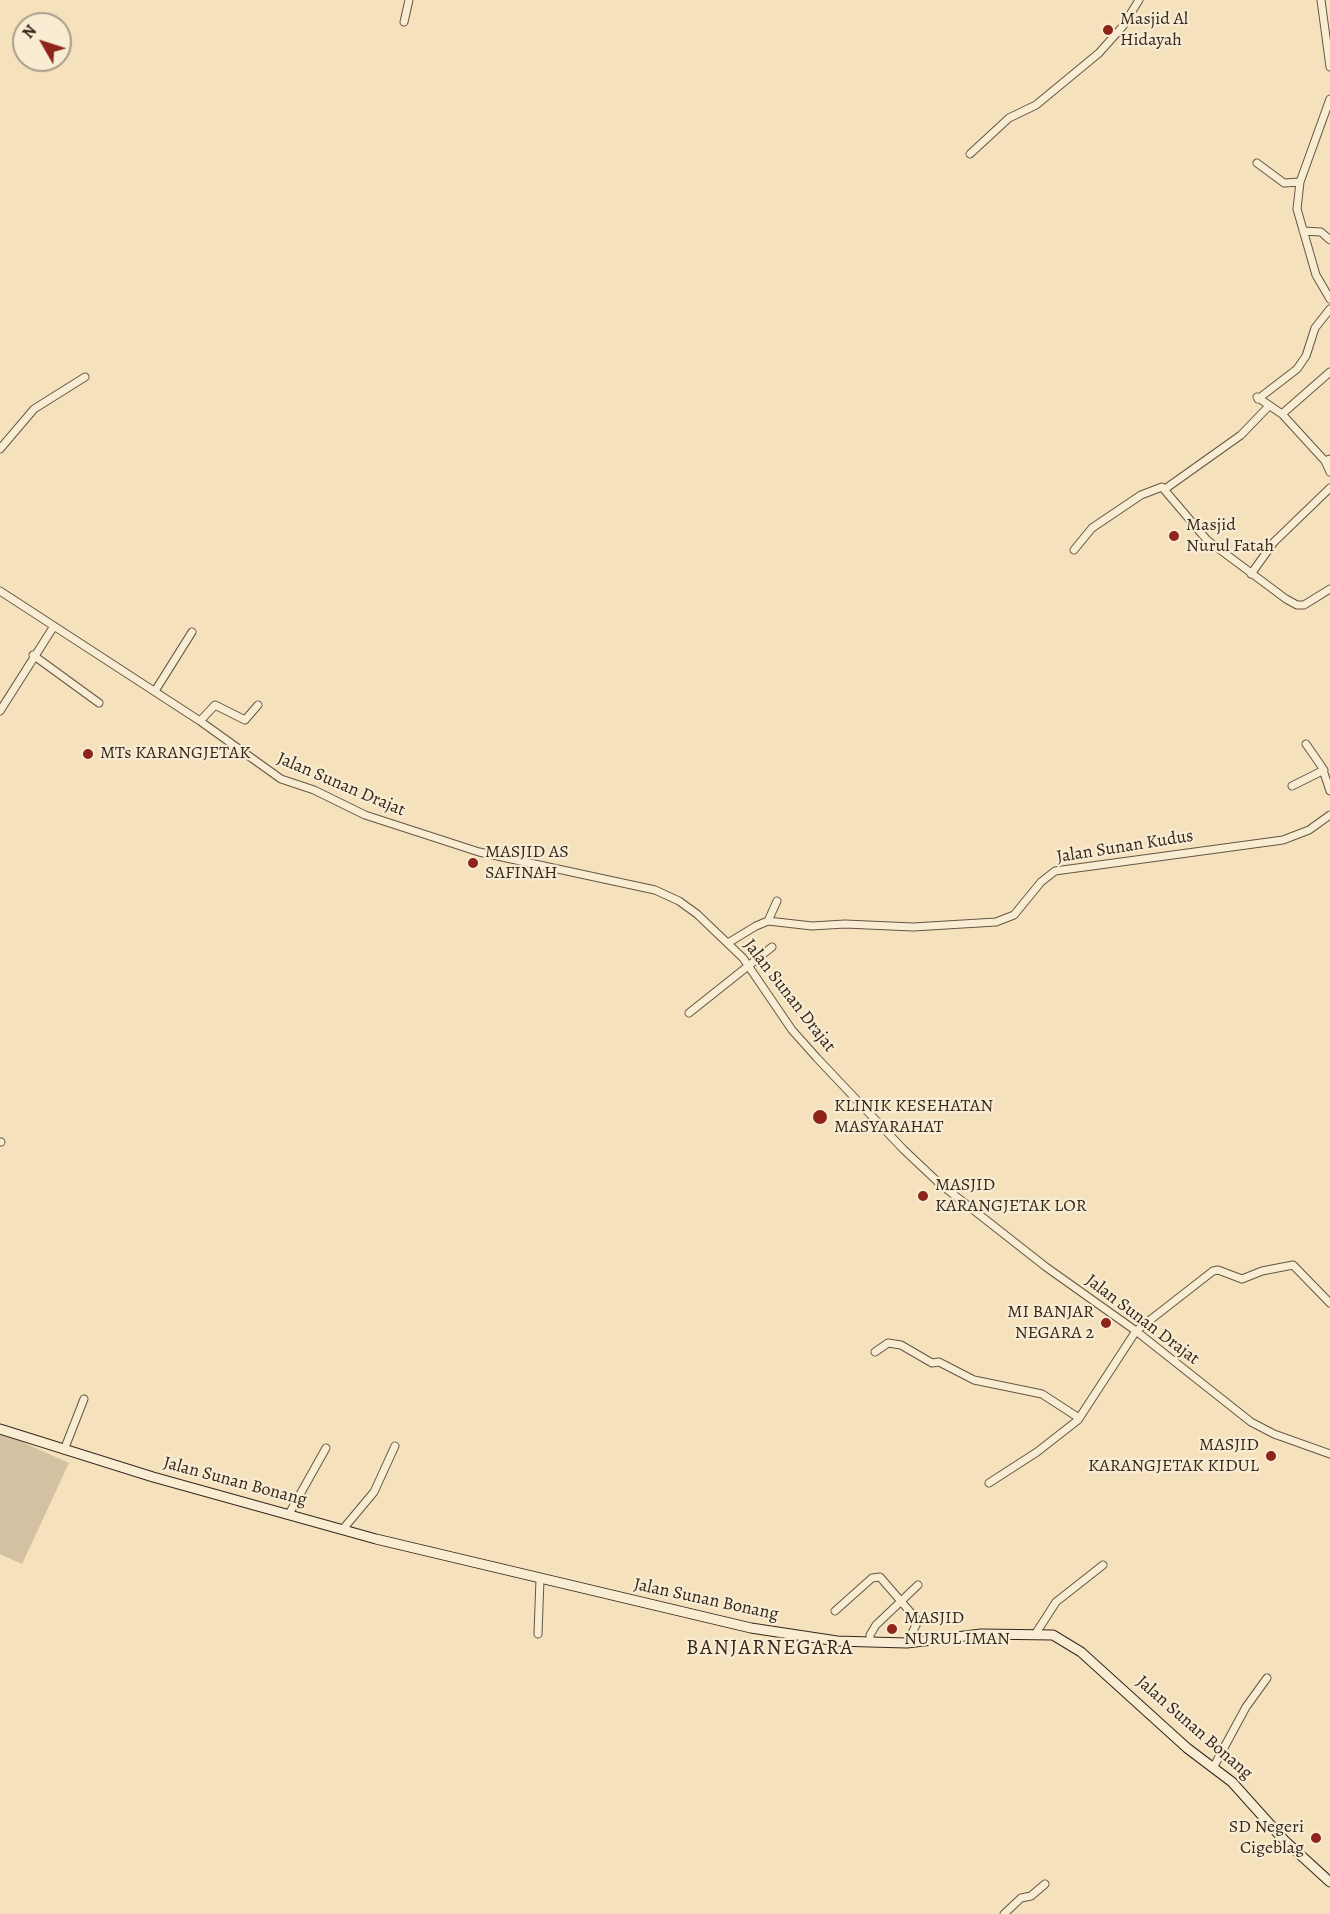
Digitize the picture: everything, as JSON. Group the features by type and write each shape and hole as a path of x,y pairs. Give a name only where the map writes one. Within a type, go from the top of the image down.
{"street":[{"path":"404,22 409,0"},
{"path":"970,154 1009,118 1036,105 1099,53 1123,26 1138,0"},
{"path":"1321,0 1330,67"},
{"path":"1330,99 1300,182 1297,209 1316,275 1330,299"},
{"path":"1257,163 1284,183 1300,182"},
{"path":"1303,231 1321,232 1330,240"},
{"path":"1330,309 1315,328 1306,356 1297,369 1257,397 1282,414 1328,460 1330,472"},
{"path":"1282,414 1330,372"},
{"path":"0,449 34,409 85,377"},
{"path":"1074,550 1088,532 1105,519 1152,489 1165,489 1241,435 1269,406"},
{"path":"1251,574 1274,542 1330,488"},
{"path":"1165,489 1201,535 1251,574 1297,605 1308,604 1330,589"},
{"name":"Jalan Sunan Drajat","path":"0,591 200,721 275,776 314,790 365,815 479,852 663,893 697,914 728,943 748,966 792,1030 923,1168 1046,1268 1136,1331 1251,1422 1274,1434 1330,1454"},
{"path":"0,711 33,655 54,626"},
{"path":"155,691 192,632"},
{"path":"33,655 99,703"},
{"path":"200,721 214,705 245,720 258,705"},
{"path":"1306,744 1324,770 1330,791"},
{"path":"1292,786 1324,770"},
{"name":"Jalan Sunan Kudus","path":"768,921 812,926 845,924 913,927 996,922 1014,915 1041,882 1056,871 1283,840 1309,830 1330,815"},
{"path":"728,943 768,921 777,901"},
{"path":"689,1013 772,947"},
{"path":"989,1484 1037,1452 1079,1418 1136,1331 1216,1270 1242,1280 1262,1271 1293,1265 1330,1303"},
{"path":"875,1352 888,1342 901,1345 932,1363 939,1362 974,1380 1042,1394 1079,1418"},
{"path":"64,1450 84,1399"},
{"name":"Jalan Sunan Bonang","path":"0,1429 64,1450 343,1529 751,1628 837,1641 870,1642 907,1642 981,1634 1053,1635 1081,1652 1187,1748 1232,1782 1284,1840 1330,1882"},
{"path":"343,1529 374,1492 395,1446"},
{"path":"289,1514 326,1448"},
{"path":"1036,1633 1056,1602 1103,1565"},
{"path":"835,1611 843,1600 876,1577 880,1577 919,1622 907,1642"},
{"path":"538,1634 540,1578"},
{"path":"870,1642 870,1635 876,1625 918,1585"},
{"path":"1213,1768 1246,1707 1267,1678"},
{"path":"1004,1914 1021,1898 1031,1896 1045,1884"}],"shaded area":[{"path":"0,1432 69,1463 22,1564 0,1554"}],"place":[{"name":"Masjid Al Hidayah","path":"1108,30"},
{"name":"Masjid Nurul Fatah","path":"1174,536"},
{"name":"MTs KARANGJETAK","path":"88,754"},
{"name":"MASJID AS SAFINAH","path":"473,863"},
{"name":"KLINIK KESEHATAN MASYARAHAT","path":"820,1117"},
{"name":"MASJID KARANGJETAK LOR","path":"923,1196"},
{"name":"MI BANJAR NEGARA 2","path":"1106,1323"},
{"name":"MASJID KARANGJETAK KIDUL","path":"1271,1456"},
{"name":"MASJID NURUL IMAN","path":"892,1629"},
{"name":"SD Negeri Cigeblag","path":"1316,1838"}],"district":[{"name":"BANJARNEGARA","path":"770,1649"}]}
